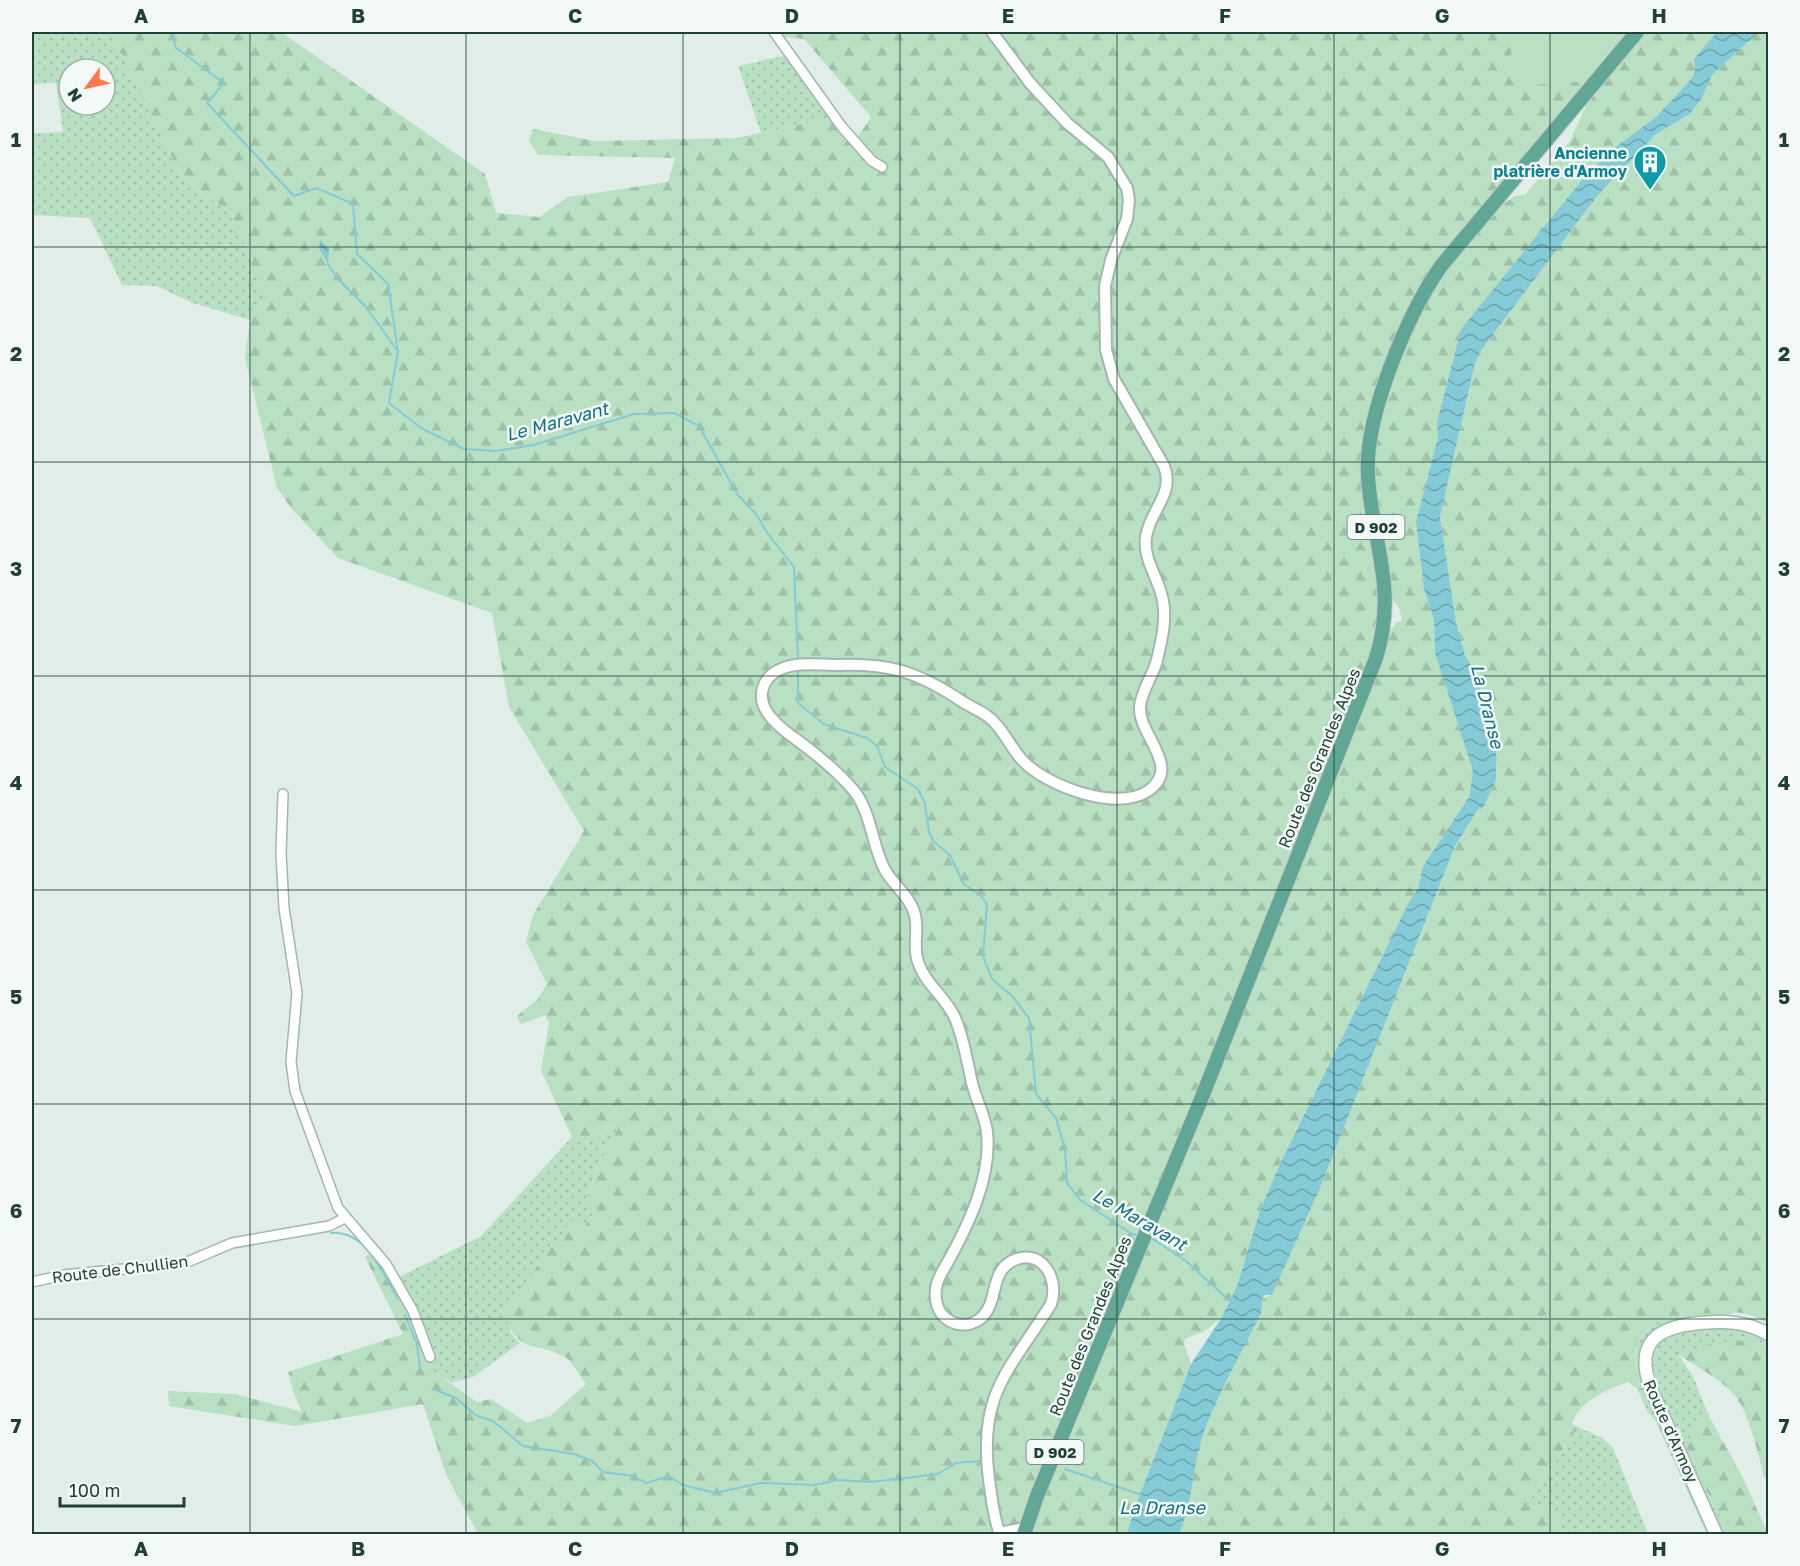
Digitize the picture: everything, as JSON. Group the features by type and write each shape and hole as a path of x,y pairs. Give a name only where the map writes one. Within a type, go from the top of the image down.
{"main road":[{"name":"Route des Grandes Alpes","path":"1025,1532 1380,645 1386,608 1386,582 1369,491 1368,452 1375,413 1398,352 1422,296 1441,266 1637,32"},
{"name":"Route d'Armoy","path":"1716,1534 1651,1389 1645,1370 1645,1356 1655,1337 1667,1329 1680,1325 1737,1322 1768,1334"}],"street":[{"path":"774,32 842,127 872,161 882,167"},
{"path":"992,32 1041,95 1072,128 1108,157 1129,194 1127,219 1107,277 1105,342 1114,379 1167,476 1166,491 1150,523 1146,539 1147,555 1163,600 1164,620 1155,666 1141,699 1140,711 1142,723 1160,755 1160,774 1150,789 1127,798 1102,797 1061,786 1029,767 988,716 932,681 894,669 849,664 787,667 768,678 763,687 762,697 764,708 775,722 817,755 858,796 884,869 914,911 916,955 920,968 952,1011 965,1050 973,1088 986,1122 987,1153 982,1182 969,1218 937,1283 936,1301 940,1311 948,1320 959,1324 970,1323 981,1318 991,1303 998,1276 1005,1266 1016,1260 1028,1259 1039,1262 1054,1280 1055,1292 1051,1304 1005,1373 989,1411 986,1452 999,1534 1025,1532"},
{"path":"283,794 281,853 284,908 297,993 291,1062 293,1084 322,1167 345,1218 366,1238 386,1264 413,1311 430,1357"},
{"name":"Route de Chullien","path":"32,1282 64,1275 185,1263 232,1243 329,1226 345,1218"}],"green space":[{"path":"32,32 110,32 183,179 232,214 265,297 250,320 190,302 157,286 122,285 90,218 32,215 32,133 63,132 61,117 117,117 117,57 57,57 57,90 56,83 32,84"},
{"path":"110,32 281,32 485,174 496,213 539,217 568,197 668,182 675,158 538,155 529,141 533,129 595,141 736,138 830,118 853,144 871,117 804,39 777,36 774,32 1505,32 1591,81 1628,32 1717,32 1693,77 1656,117 1601,160 1461,329 1437,422 1438,437 1416,522 1424,589 1434,620 1435,653 1473,771 1469,797 1423,866 1418,889 1409,902 1280,1164 1260,1210 1237,1286 1222,1317 1205,1331 1185,1339 1184,1343 1191,1364 1136,1504 1127,1534 478,1534 446,1474 423,1404 295,1426 169,1406 168,1391 235,1394 302,1412 288,1372 403,1334 365,1257 377,1250 395,1279 431,1361 430,1369 477,1402 491,1399 527,1423 550,1416 586,1384 565,1357 521,1341 509,1326 503,1312 572,1220 583,1228 595,1211 587,1198 599,1163 618,1129 612,1124 596,1139 581,1143 572,1137 541,1070 549,1023 545,1015 522,1024 517,1016 538,999 547,984 526,942 533,915 584,831 509,707 492,613 338,558 291,508 277,488 245,358 250,320 264,296 232,214 183,179","holes":["1588,101 1570,141 1525,195 1515,196 1499,207","1392,600 1399,607 1402,621 1397,622 1388,633"]},
{"path":"1505,32 1628,32 1591,81 1516,86 1509,36"},
{"path":"1759,32 1768,32 1768,1324 1744,1313 1719,1312 1669,1319 1646,1331 1639,1340 1636,1351 1640,1385 1637,1388 1627,1382 1619,1385 1594,1398 1580,1410 1572,1424 1578,1427 1526,1505 1561,1511 1561,1534 1179,1534 1187,1508 1200,1442 1211,1414 1260,1313 1262,1299 1272,1294 1320,1188 1455,846 1496,779 1496,749 1476,674 1465,655 1456,622 1440,517 1475,363 1482,349 1598,195 1656,134 1690,114 1702,98 1712,75"},
{"path":"787,55 830,118 761,133 738,66"},
{"path":"612,1124 618,1129 599,1163 587,1197 595,1211 583,1228 572,1221 510,1332 520,1343 473,1377 452,1383 429,1369 395,1279 481,1236 572,1137 581,1143 596,1139"},
{"path":"1735,1312 1728,1315 1665,1323 1647,1336 1639,1356 1643,1385 1711,1534 1707,1534 1655,1420 1647,1411 1637,1388 1640,1385 1636,1362 1638,1345 1646,1332 1658,1324 1673,1318"},
{"path":"1732,1327 1754,1333 1768,1340 1768,1348 1748,1340 1679,1356 1693,1376 1709,1416 1694,1428 1725,1534 1721,1534 1716,1518 1657,1388 1652,1359 1659,1342 1675,1332"},
{"path":"1748,1340 1768,1348 1768,1478 1764,1478 1749,1424 1736,1397 1717,1379 1679,1355 1710,1344"},
{"path":"1709,1416 1743,1478 1768,1534 1725,1534 1720,1517 1687,1449 1694,1428"},
{"path":"1578,1427 1603,1438 1613,1448 1648,1534 1561,1534 1561,1511 1526,1505"}],"water":[{"name":"La Dranse","path":"1717,32 1759,32 1712,75 1702,98 1690,114 1656,134 1598,195 1482,349 1475,363 1440,517 1456,622 1465,655 1476,674 1496,749 1496,779 1483,808 1478,809 1455,846 1320,1188 1272,1295 1265,1295 1262,1299 1261,1313 1211,1414 1201,1442 1188,1508 1179,1534 1127,1534 1136,1504 1191,1364 1222,1317 1237,1286 1260,1210 1280,1164 1409,902 1418,889 1423,866 1469,797 1473,771 1435,653 1434,620 1424,589 1416,522 1438,437 1437,422 1461,329 1587,174 1617,146 1656,117 1693,77 1694,59"},
{"path":"320,240 329,249 328,264 319,248"}],"waterway":[{"name":"Le Maravant","path":"171,32 176,48 224,83 207,103 294,196 317,188 353,204 357,254 388,284 398,351 389,403 421,428 464,449 496,451 534,445 634,414 674,413 699,426 737,494 756,514 768,534 794,567 798,658"},
{"path":"328,264 337,278 366,307 397,350"},
{"name":"Le Maravant","path":"798,673 798,703 824,724 867,738 877,746 885,767 918,789 925,804 929,832 934,842 950,855 963,883 981,896 987,904 983,956 992,979 1011,995 1029,1018 1036,1094 1056,1118 1065,1149 1067,1183 1080,1200 1132,1234 1138,1235"},
{"path":"331,1233 354,1238 363,1245 379,1265 397,1298"},
{"name":"Le Maravant","path":"1150,1237 1186,1261 1232,1303"},
{"path":"405,1315 417,1344 420,1369"},
{"path":"436,1390 456,1398 475,1415 493,1421 523,1446 574,1454 592,1461 603,1472 632,1476 647,1483 668,1476 683,1485 715,1493 761,1483 814,1485 838,1480 871,1482 938,1474 956,1463 979,1461"},
{"path":"1065,1469 1142,1495"}],"place":[{"name":"Ancienne platrière d'Armoy","path":"1650,191"}]}
